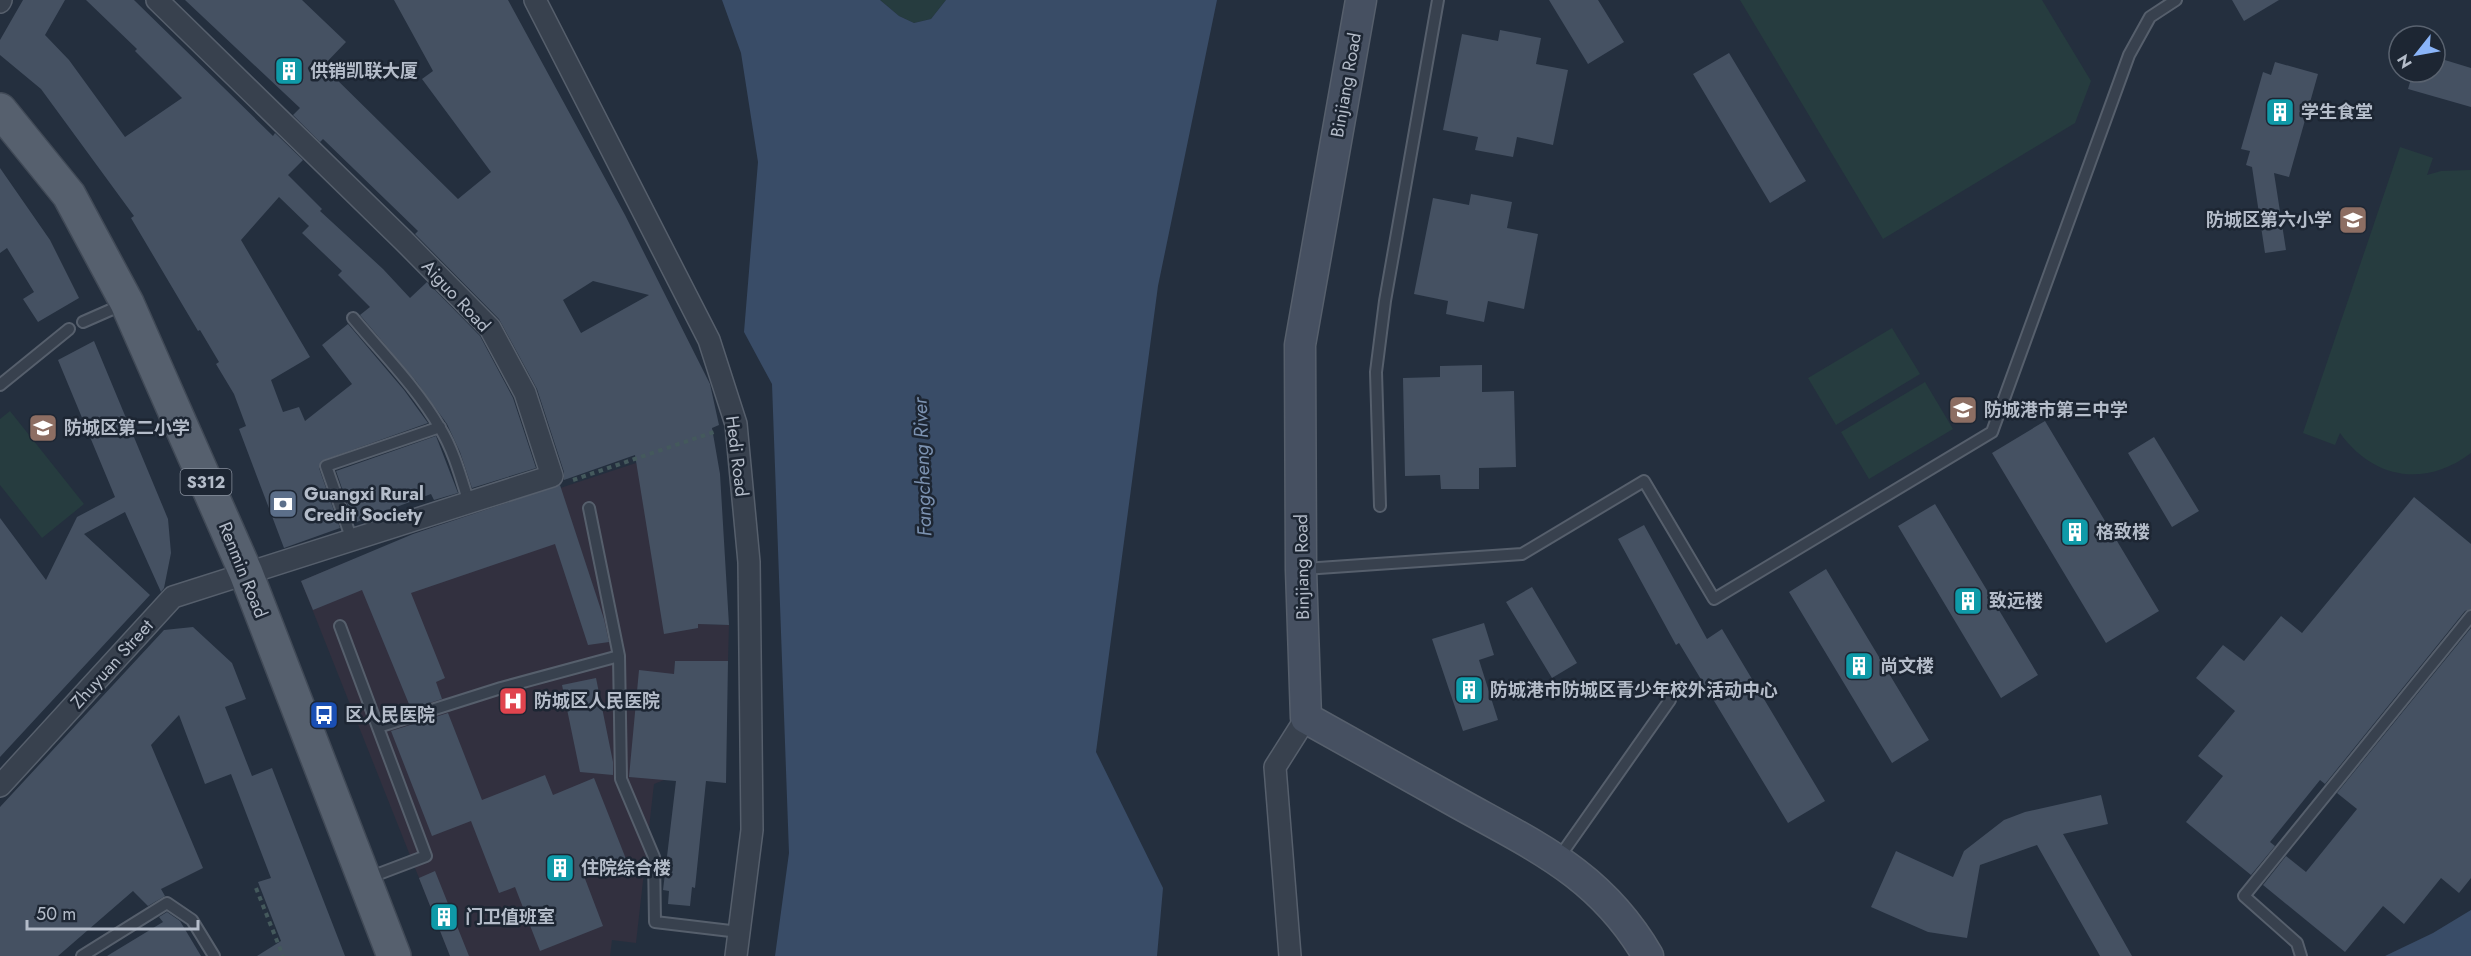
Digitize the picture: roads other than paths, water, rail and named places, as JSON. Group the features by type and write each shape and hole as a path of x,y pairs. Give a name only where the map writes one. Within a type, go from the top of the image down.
{"main road":[{"name":"Renmin Road","path":"0,110 69,195 128,303 246,573 394,956"}],"street":[{"name":"Aiguo Road","path":"157,0 490,328 525,393 552,476 469,503"},
{"name":"Hedi Road","path":"535,0 709,340 736,424 748,562 752,830 736,956"},
{"name":"Binjiang Road","path":"1306,718 1301,570 1300,345 1361,0"},
{"path":"246,573 469,503"},
{"name":"Zhuyuan Street","path":"0,786 173,597 246,573"},
{"path":"1290,956 1275,767 1306,718 1558,859 1601,893 1634,933 1648,956"}],"lane":[{"path":"1380,506 1377,360 1385,301 1438,0"},
{"path":"1301,570 1522,554 1644,481 1714,599 1992,432 2129,55 2150,17 2176,0"},
{"path":"82,322 128,303"},
{"path":"353,318 440,427 451,448 469,503"},
{"path":"0,385 69,329"},
{"path":"352,540 326,466 440,427"},
{"path":"589,508 619,656 621,779 654,857 655,922 739,932"},
{"path":"2301,956 2297,943 2244,896 2471,616"},
{"path":"340,626 426,856 364,879"},
{"path":"378,727 501,688 619,656"},
{"path":"1558,859 1670,700"},
{"path":"82,956 167,903 192,920 214,956"}],"water":[{"name":"Fangcheng River","path":"722,0 880,0 899,16 914,23 931,19 946,0 1217,0 1158,286 1096,752 1163,888 1157,956 775,956 789,853 772,384 744,332 758,162 741,53"},
{"path":"2471,910 2471,956 2385,956 2433,933"}],"place":[{"name":"供销凯联大厦","path":"289,71"},
{"name":"学生食堂","path":"2280,112"},
{"name":"防城区第六小学","path":"2353,220"},
{"name":"防城港市第三中学","path":"1963,410"},
{"name":"防城区第二小学","path":"43,428"},
{"name":"Guangxi Rural Credit Society","path":"283,504"},
{"name":"格致楼","path":"2075,532"},
{"name":"致远楼","path":"1968,601"},
{"name":"尚文楼","path":"1859,666"},
{"name":"防城港市防城区青少年校外活动中心","path":"1469,690"},
{"name":"防城区人民医院","path":"513,701"},
{"name":"区人民医院","path":"324,715"},
{"name":"住院综合楼","path":"560,868"},
{"name":"门卫值班室","path":"444,917"}]}
